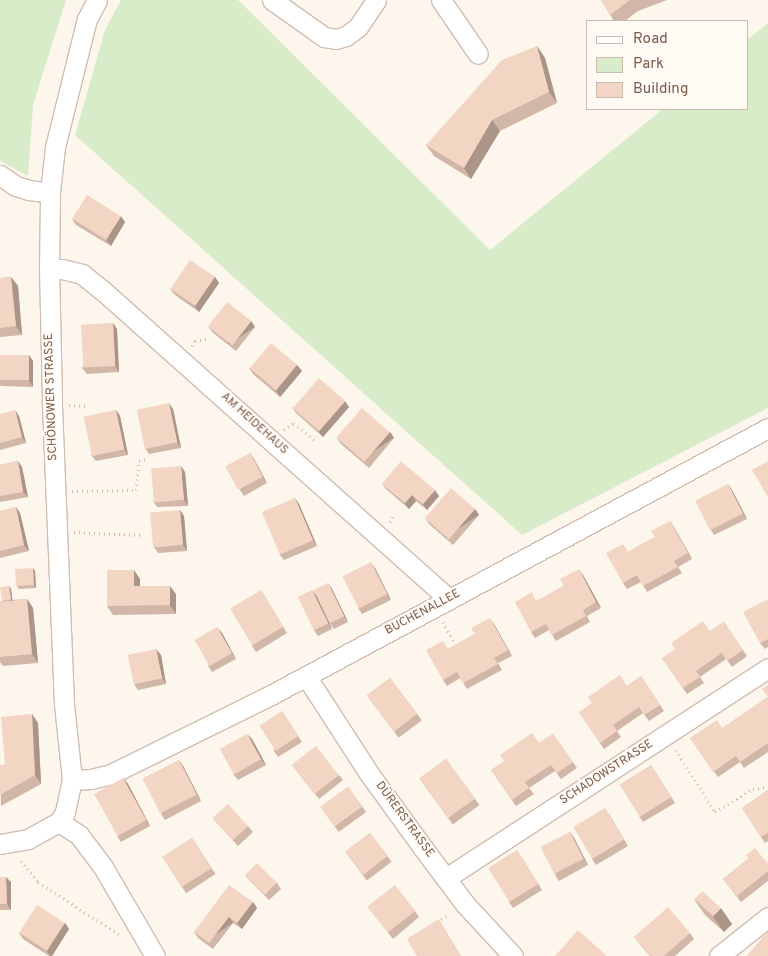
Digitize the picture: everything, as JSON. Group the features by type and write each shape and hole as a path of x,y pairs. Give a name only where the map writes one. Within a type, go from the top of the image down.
{"street":[{"name":"SCHÖNOWER STRASSE","path":"59,822 69,800 72,780 64,704 52,399 49,269 50,193 55,147 87,20 97,0"},
{"path":"272,0 324,37 336,39 346,36 358,27 376,0"},
{"path":"442,0 478,54"},
{"path":"0,175 16,186 50,193"},
{"name":"AM HEIDEHAUS","path":"49,269 62,269 82,274 102,290 449,599"},
{"name":"BUCHENALLEE","path":"72,780 90,779 111,774 306,676 768,428"},
{"name":"SCHADOWSTRASSE","path":"446,878 768,668"},
{"name":"DÜRERSTRASSE","path":"306,676 368,772 465,904 513,956"},
{"path":"2,844 28,839 59,822 79,835 103,866 154,956"},
{"path":"720,956 768,917"}],"path":[{"path":"68,405 90,406"},
{"path":"272,440 294,423 314,439"},
{"path":"69,490 136,490 139,461 149,459"},
{"path":"71,532 143,535"},
{"path":"666,734 715,812 753,788 768,787"},
{"path":"21,861 38,882 128,940"}],"green space":[{"path":"0,0 66,0 33,105 28,176 0,161"},
{"path":"121,0 238,0 490,250 662,110 748,110 748,39 768,23 768,408 522,535 75,135 105,30"}],"building":[{"path":"601,0 630,0 610,15"},
{"path":"537,46 549,92 492,120 464,168 426,145 502,60"},
{"path":"87,195 121,216 106,240 72,219"},
{"path":"190,260 215,277 195,306 170,289"},
{"path":"11,277 16,326 0,328 0,278"},
{"path":"227,302 251,321 232,346 208,326"},
{"path":"113,323 115,366 83,368 81,325"},
{"path":"271,343 297,365 276,390 250,368"},
{"path":"0,355 29,355 29,380 0,380"},
{"path":"319,378 345,401 319,431 293,408"},
{"path":"169,403 177,442 145,449 137,410"},
{"path":"362,408 390,432 364,462 336,437"},
{"path":"15,410 22,437 0,443 0,414"},
{"path":"116,410 124,449 92,456 84,417"},
{"path":"250,453 263,477 238,490 225,466"},
{"path":"18,461 23,492 0,496 0,465"},
{"path":"401,461 435,490 423,504 412,495 405,503 382,484"},
{"path":"768,461 768,497 752,470"},
{"path":"181,466 184,500 154,502 151,469"},
{"path":"728,484 743,513 710,530 695,501"},
{"path":"451,488 475,509 449,539 425,518"},
{"path":"295,498 313,540 280,554 262,512"},
{"path":"16,507 24,545 0,551 0,511"},
{"path":"180,510 183,545 153,547 150,513"},
{"path":"670,521 688,553 674,561 678,567 643,586 637,575 623,583 606,553 623,544 628,552 655,537 651,531"},
{"path":"371,562 387,594 359,609 342,577"},
{"path":"33,568 34,585 16,586 15,569"},
{"path":"579,569 596,602 583,610 586,616 552,635 546,624 531,632 515,602 532,592 536,601 564,586 560,579"},
{"path":"107,570 134,570 134,586 170,586 170,605 107,606"},
{"path":"328,583 344,616 330,623 314,590"},
{"path":"9,586 11,600 2,601 0,587"},
{"path":"261,590 283,627 252,645 230,609"},
{"path":"312,590 328,623 314,630 298,597"},
{"path":"27,599 32,654 0,657 0,602"},
{"path":"768,599 768,639 760,643 743,612"},
{"path":"490,618 508,650 494,658 498,664 463,683 457,672 443,680 426,650 443,641 448,649 475,634 471,628"},
{"path":"703,621 710,631 724,622 743,650 727,661 722,653 696,671 700,677 683,688 662,658 675,649 671,643"},
{"path":"217,627 232,653 209,666 194,640"},
{"path":"156,649 162,678 134,684 128,655"},
{"path":"620,675 627,686 641,676 660,705 644,715 639,707 613,725 617,731 600,743 579,712 592,703 588,697"},
{"path":"390,678 417,714 394,731 367,695"},
{"path":"768,685 768,697 762,689"},
{"path":"768,697 768,743 740,762 736,756 713,772 690,738 717,720 722,728"},
{"path":"282,711 298,736 276,751 259,726"},
{"path":"32,714 35,775 0,795 0,765 5,765 1,717"},
{"path":"532,733 539,743 553,734 573,762 557,773 551,765 525,782 529,788 512,800 491,770 504,761 500,755"},
{"path":"247,734 261,759 234,774 220,749"},
{"path":"316,746 339,775 314,794 292,765"},
{"path":"446,759 475,799 448,818 419,778"},
{"path":"179,760 197,795 160,813 142,779"},
{"path":"651,765 671,797 640,817 620,785"},
{"path":"123,778 146,820 117,836 94,794"},
{"path":"348,787 362,806 335,826 320,807"},
{"path":"768,790 768,833 761,837 742,808"},
{"path":"228,804 248,826 232,840 212,818"},
{"path":"605,808 624,840 592,859 573,827"},
{"path":"570,832 584,859 554,874 541,847"},
{"path":"370,833 388,856 363,875 346,852"},
{"path":"192,838 211,869 181,887 162,857"},
{"path":"755,848 768,864 768,871 737,896 723,879 749,858 746,855"},
{"path":"517,850 538,884 509,902 488,868"},
{"path":"257,863 277,883 265,895 245,875"},
{"path":"0,877 6,877 7,904 0,904"},
{"path":"229,885 253,902 237,923 229,917 209,943 194,932"},
{"path":"395,885 415,911 388,933 367,907"},
{"path":"702,891 721,908 713,916 695,899"},
{"path":"37,905 65,923 47,951 19,933"},
{"path":"668,907 690,933 664,956 651,956 634,937"},
{"path":"439,919 461,956 417,956 407,939"},
{"path":"578,930 606,955 555,956"},
{"path":"767,932 768,956 747,956"}]}
